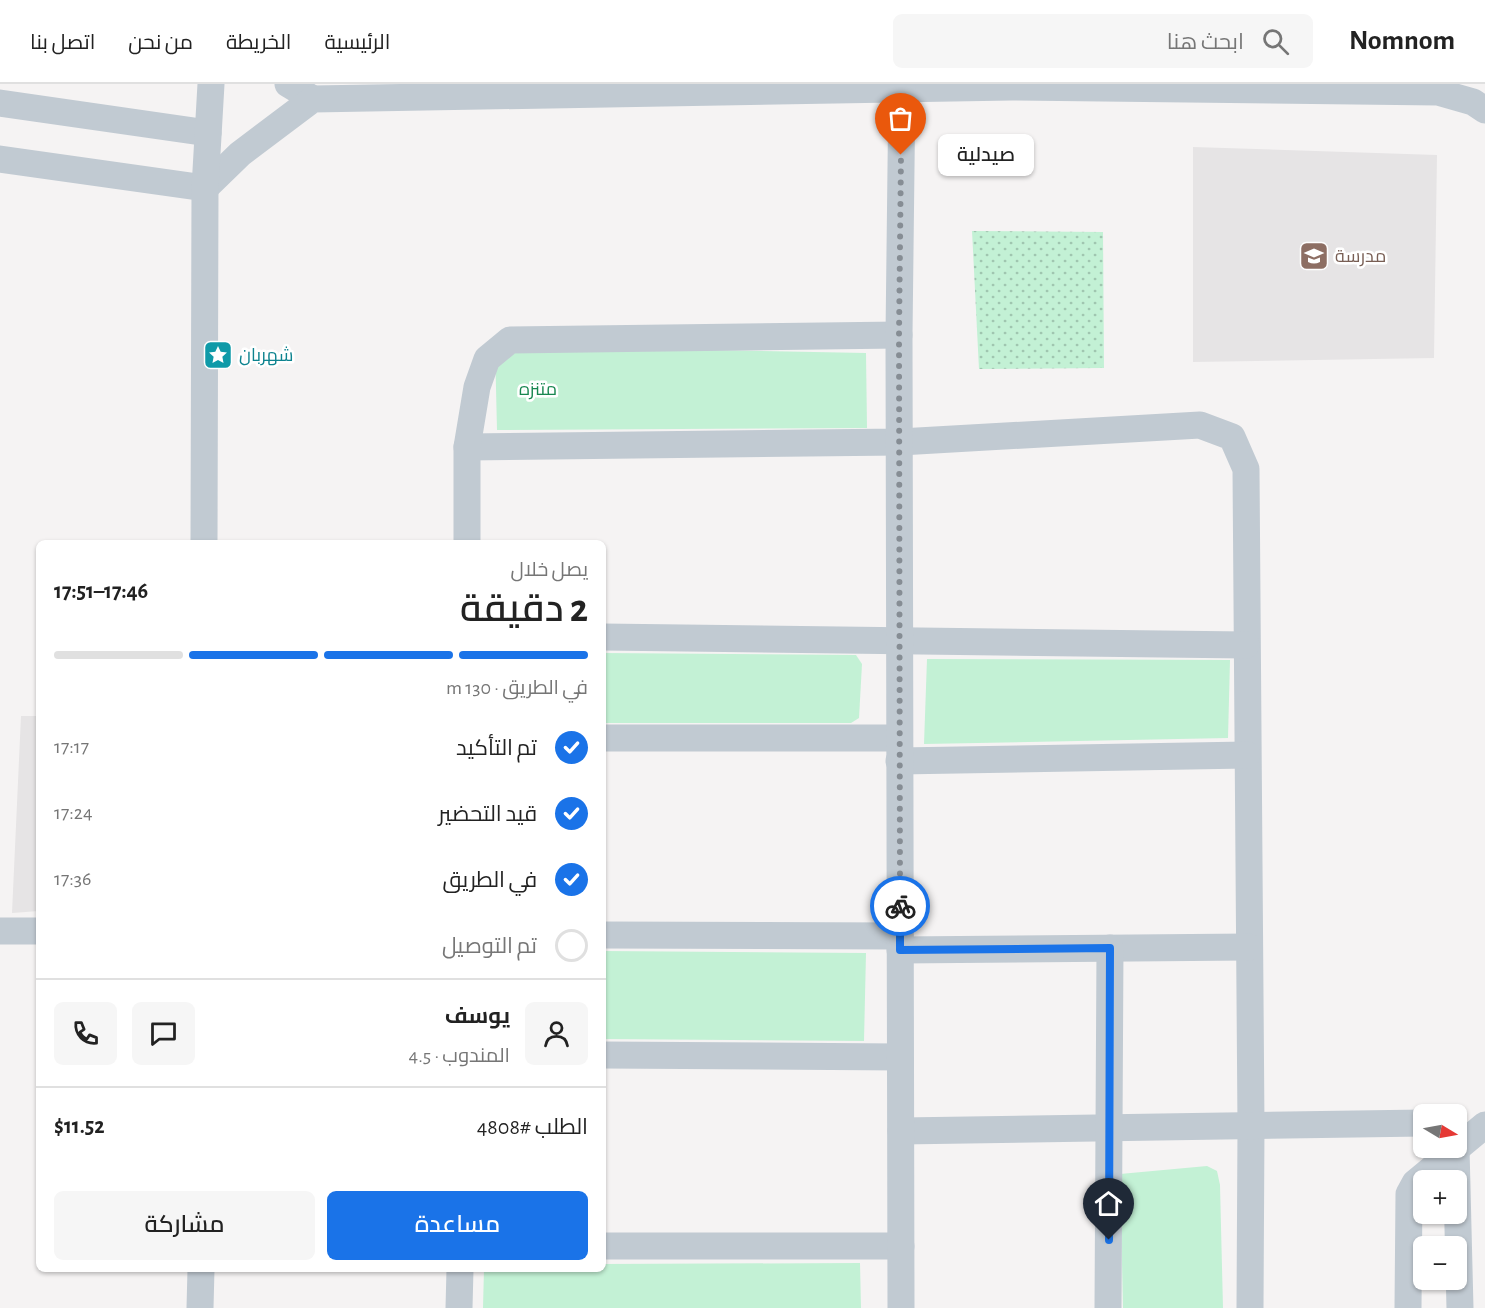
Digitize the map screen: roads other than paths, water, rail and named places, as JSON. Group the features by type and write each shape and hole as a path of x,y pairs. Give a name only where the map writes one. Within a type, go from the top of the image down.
{"street":[{"path":"204,540 205,188 211,84"},
{"path":"288,84 313,99 404,99 902,86 1177,87 1438,92 1473,102 1485,110"},
{"path":"901,1308 899,335 902,86"},
{"path":"205,188 258,139 313,99"},
{"path":"0,103 208,133"},
{"path":"0,159 205,188"},
{"path":"467,540 467,447 477,387 487,359 510,340 899,335"},
{"path":"467,447 900,442 1200,425 1232,436 1245,469 1251,1126 1250,1308"},
{"path":"606,637 1246,645"},
{"path":"606,738 899,750 1247,755"},
{"path":"0,931 36,931"},
{"path":"606,935 1110,948 1249,947"},
{"path":"1108,1308 1110,948"},
{"path":"606,1055 900,1057"},
{"path":"901,1131 1413,1123"},
{"path":"1467,1131 1485,1124"},
{"path":"1408,1308 1409,1194 1415,1183 1437,1158"},
{"path":"1457,1158 1460,1308"},
{"path":"606,1246 901,1246"},
{"path":"200,1308 201,1272"},
{"path":"459,1308 460,1272"}],"place":[{"name":"صيدلية","path":"901,155"},
{"name":"مدرسة","path":"1314,256"},
{"name":"شهربان","path":"218,355"}],"park label":[{"name":"متنزه","path":"538,389"}]}
